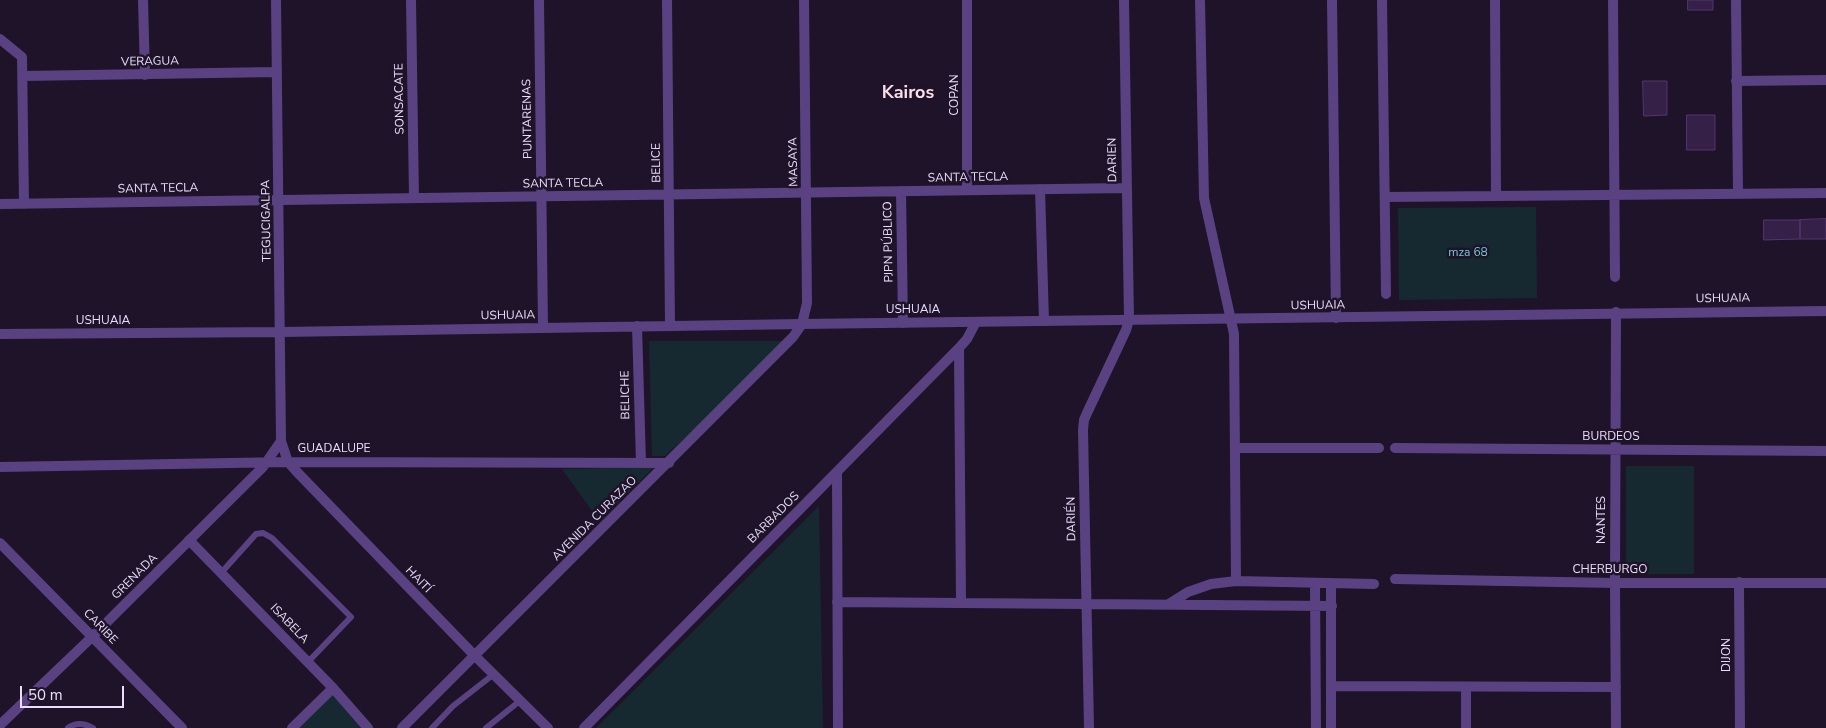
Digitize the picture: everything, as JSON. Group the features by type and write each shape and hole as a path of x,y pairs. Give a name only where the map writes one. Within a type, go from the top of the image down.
{"street":[{"path":"143,0 145,75"},
{"name":"TEGUCIGALPA","path":"276,0 281,441"},
{"name":"SONSACATE","path":"411,0 414,198"},
{"name":"PUNTARENAS","path":"539,0 543,328"},
{"name":"BELICE","path":"667,0 670,326"},
{"name":"MASAYA","path":"802,324 807,303 804,0"},
{"name":"COPAN","path":"967,0 968,190"},
{"name":"DARIEN","path":"1124,0 1128,320"},
{"path":"1200,0 1205,210 1234,334 1236,581"},
{"path":"1332,0 1336,318"},
{"path":"1382,0 1386,294"},
{"path":"1494,0 1496,196"},
{"path":"1613,0 1615,277"},
{"path":"1736,0 1738,194"},
{"path":"0,39 22,57 24,204"},
{"name":"VERAGUA","path":"22,76 277,72"},
{"path":"1736,81 1826,80"},
{"name":"SANTA TECLA","path":"0,204 1126,188"},
{"path":"1040,189 1044,321"},
{"name":"PJPN PÚBLICO","path":"901,191 903,323"},
{"path":"1385,197 1826,193"},
{"name":"USHUAIA","path":"0,334 1232,320 1616,312 1826,310"},
{"name":"NANTES","path":"1616,312 1616,728"},
{"name":"DARIÉN","path":"1089,728 1084,420 1126,330 1128,320"},
{"name":"BARBADOS","path":"584,728 968,339 976,322"},
{"name":"AVENIDA CURAZAO","path":"402,728 669,463 793,337 802,324"},
{"name":"BELICHE","path":"637,326 640,463"},
{"path":"959,348 961,603"},
{"name":"HAITÍ","path":"281,441 288,462 297,472 475,656 548,728"},
{"name":"GRENADA","path":"1,725 268,462 281,441"},
{"path":"1235,448 1379,448"},
{"name":"BURDEOS","path":"1395,448 1826,451"},
{"name":"GUADALUPE","path":"0,467 268,462 669,463"},
{"path":"837,472 838,728"},
{"name":"ISABELA","path":"189,540 334,688 368,728"},
{"name":"CARIBE","path":"0,543 182,728"},
{"name":"CHERBURGO","path":"1395,579 1615,583 1826,582"},
{"path":"1168,605 1188,592 1211,584 1236,581 1374,584"},
{"name":"DIJON","path":"1740,582 1740,728"},
{"path":"1315,583 1316,728"},
{"path":"1331,583 1331,728"},
{"path":"838,602 1332,606"},
{"path":"1331,686 1616,686"},
{"path":"1466,687 1466,728"},
{"path":"292,728 334,688"}],"lane":[{"path":"221,573 256,534 264,533 272,538 351,617 308,662"},
{"path":"432,728 453,706 494,674"},
{"path":"486,728 520,700"},
{"path":"68,728 78,723 92,728"}],"green space":[{"name":"mza 68","path":"1536,207 1537,298 1399,300 1398,208"},
{"path":"649,341 787,341 665,456 652,456"},
{"path":"1626,466 1694,466 1694,574 1626,574"},
{"path":"654,467 600,522 562,469"},
{"path":"819,506 823,728 596,728"},
{"path":"333,694 365,728 298,728"}],"building":[{"path":"1688,0 1713,0 1713,10 1688,10"},
{"path":"1643,81 1667,81 1667,115 1644,116"},
{"path":"1687,115 1715,115 1715,150 1687,150"},
{"path":"1826,219 1826,239 1800,239 1800,220"},
{"path":"1764,220 1800,220 1800,239 1764,240"}],"district":[{"name":"Kairos","path":"908,94"}]}
